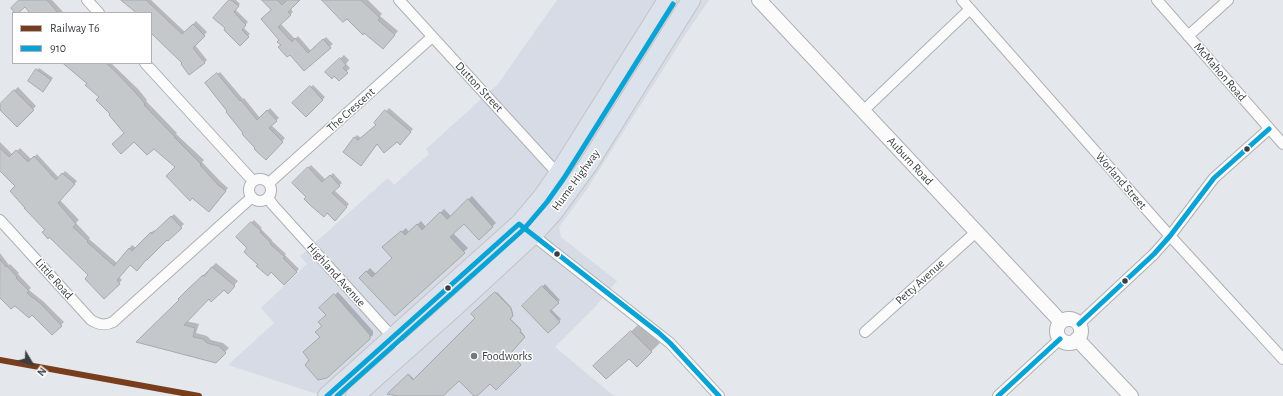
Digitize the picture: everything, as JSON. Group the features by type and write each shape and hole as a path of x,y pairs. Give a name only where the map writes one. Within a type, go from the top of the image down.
{"highway":[{"name":"Hume Highway","path":"328,396 519,224 542,197 558,174 667,0"},
{"name":"Hume Highway","path":"355,396 406,352 533,235 553,213 588,165 691,0"}],"main road":[{"name":"Auburn Road","path":"759,0 1060,322"},
{"path":"1068,319 1075,320 1079,324 1081,332 1077,339 1073,342 1065,342 1060,339 1057,330 1060,322 1068,319"},
{"path":"1077,339 1131,396"}],"street":[{"path":"87,0 98,12"},
{"name":"Dutton Street","path":"399,0 558,174"},
{"name":"Worland Street","path":"962,0 1170,236 1283,360"},
{"name":"McMahon Road","path":"1157,0 1283,144"},
{"path":"1188,36 1228,0"},
{"path":"862,111 970,9"},
{"name":"The Crescent","path":"269,183 432,37"},
{"path":"146,64 253,181"},
{"path":"1079,324 1154,254 1170,236 1214,178 1269,129"},
{"path":"256,179 263,179 269,183 271,186 271,192 268,198 258,201 252,197 249,191 250,184 253,181 256,179"},
{"name":"Little Road","path":"0,220 91,320 102,325 113,322 252,197"},
{"name":"Highland Avenue","path":"268,198 406,352"},
{"path":"519,224 664,338 719,396"},
{"name":"Petty Avenue","path":"865,332 976,232"},
{"path":"998,396 1060,339"}],"shaded area":[{"path":"557,0 709,0 587,189 559,227 561,237 617,281 596,306 555,347 614,396 323,396 228,365 274,323 261,308 307,264 300,256 388,178 394,185 429,154 426,149 498,84"}],"building":[{"path":"19,0 47,0 57,12 29,12 25,7 19,12 14,12 11,8"},
{"path":"121,0 146,0 182,34 193,24 205,36 193,48 205,63 189,75 181,64 182,63 152,34 152,12 136,12"},
{"path":"229,0 239,6 234,12 246,25 242,30 249,37 240,46 224,30 225,28 213,18"},
{"path":"262,0 277,0 282,5 287,0 300,0 288,12 291,15 278,27 292,42 295,38 308,53 323,39 331,48 304,71 290,55 287,57 278,47 281,45 277,42 279,40 261,19 271,10"},
{"path":"322,0 361,0 380,18 378,20 395,35 383,49 364,33 363,35 347,19 343,22"},
{"path":"340,58 346,65 343,68 348,73 339,81 334,76 332,79 325,72"},
{"path":"64,64 107,64 115,71 135,92 145,104 144,105 201,164 200,165 218,185 226,191 209,212 192,198 190,201 166,176 175,167 154,149 147,155 134,142 121,154 112,144 124,133 109,115 110,114 96,100 99,97 85,85 87,84"},
{"path":"36,69 51,80 43,92 28,81"},
{"path":"217,73 257,120 267,110 277,121 269,128 283,142 266,160 254,149 255,148 242,134 243,133 205,83"},
{"path":"310,86 323,100 306,117 292,103"},
{"path":"14,90 34,110 17,127 0,110 0,104"},
{"path":"385,110 411,132 400,145 397,142 384,153 377,144 361,166 343,152 354,137 358,140 376,125 374,123"},
{"path":"0,148 9,157 16,150 28,162 34,156 56,180 62,173 75,184 58,203 76,224 73,227 88,241 87,242 114,266 129,248 132,251 151,232 152,234 171,216 182,228 146,260 137,271 130,265 117,280 120,284 104,299 85,279 88,275 49,237 48,239 42,232 45,230 10,191 15,186 0,171"},
{"path":"308,167 322,182 330,175 340,186 332,193 347,207 335,221 327,213 324,217 310,205 304,199 306,197 292,183"},
{"path":"468,199 493,227 479,240 464,224 450,237 465,253 395,316 359,278 366,271 372,277 392,258 382,247 401,231 405,235 417,224 422,230 440,212 447,219"},
{"path":"251,222 261,231 260,232 271,243 270,244 285,257 283,258 297,272 284,285 271,272 268,276 256,266 258,265 244,252 247,248 236,237"},
{"path":"0,259 29,291 27,293 41,304 62,326 52,335 32,315 29,318 15,306 11,309 0,298"},
{"path":"212,267 235,286 228,294 224,290 211,302 209,299 184,325 195,328 193,337 203,339 207,343 219,346 226,353 216,363 136,342 179,300 178,299 188,289 203,275 204,276"},
{"path":"542,286 559,303 550,311 560,322 548,333 522,306"},
{"path":"495,292 511,308 513,316 510,319 521,330 520,332 525,337 510,354 521,365 496,390 490,384 477,396 474,396 459,381 443,396 398,396 387,394 408,374 413,380 475,318 471,314"},
{"path":"334,294 370,335 370,339 327,378 318,380 305,365 309,360 303,352 320,337 315,332 322,326 318,322 326,315 319,308"},
{"path":"631,331 652,352 637,367 629,359 606,379 593,366"}],"rail line":[{"name":"T6","path":"0,360 199,396"}],"transit line":[{"path":"337,396 524,229 547,202 564,178 673,4"},
{"name":"910","path":"1079,324 1154,254 1170,236 1214,178 1269,129"},
{"name":"910","path":"327,396 519,224 659,333 719,396"},
{"name":"910","path":"998,396 1060,339"}],"place":[{"name":"Foodworks","path":"474,356"}]}
